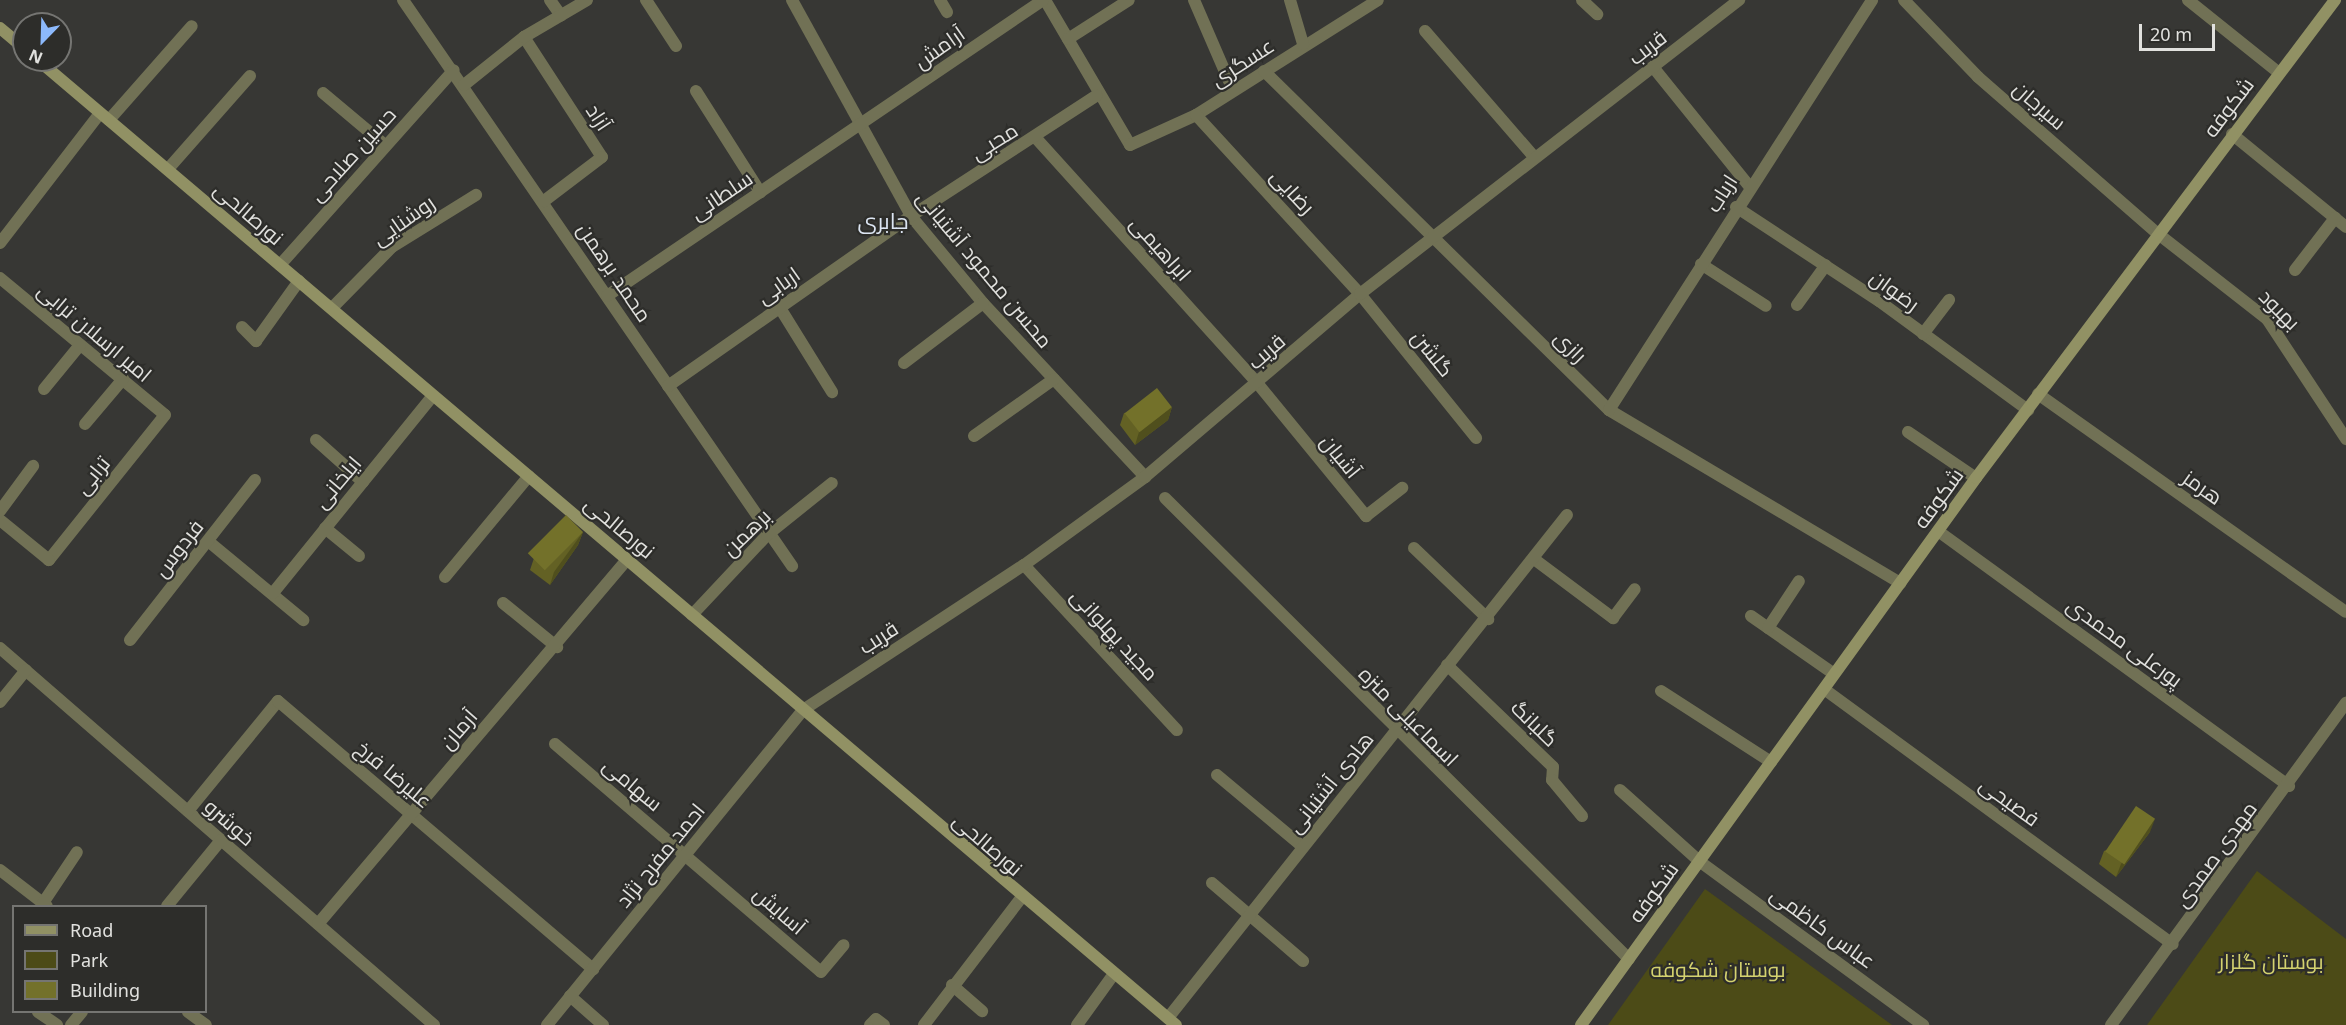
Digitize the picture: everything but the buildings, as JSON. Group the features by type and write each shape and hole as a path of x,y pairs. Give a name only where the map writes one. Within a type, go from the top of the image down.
{"main road":[{"name":"شکوفه","path":"1581,1025 1976,478 2157,233 2336,0"},
{"path":"0,28 12,38"},
{"name":"نورصالحی","path":"52,72 332,308 432,397 628,559 1021,898 1172,1022"}],"street":[{"name":"محمد برهمن","path":"403,0 544,201 767,535 792,566"},
{"path":"550,0 561,16"},
{"path":"464,85 524,37 587,0"},
{"path":"646,0 676,46"},
{"name":"محسن محمود آشتیانی","path":"792,0 858,126 910,216 983,303 1145,477"},
{"path":"940,0 947,12"},
{"path":"1044,0 1068,39 1096,96"},
{"name":"آرامش","path":"858,126 1044,0"},
{"path":"1068,39 1129,0"},
{"path":"1194,0 1229,81"},
{"path":"1290,0 1304,44"},
{"name":"عسگری","path":"1096,96 1125,142 1135,145 1196,115 1304,44 1378,0"},
{"path":"1582,0 1597,14"},
{"name":"قریب","path":"803,710 1024,565 1145,477 1360,294 1739,0"},
{"name":"ارباب","path":"1610,410 1749,186 1872,0"},
{"name":"سیرجان","path":"1905,0 1978,77 2157,233"},
{"path":"2188,0 2279,72"},
{"path":"0,243 104,117 192,26"},
{"path":"1425,31 1534,157"},
{"name":"آزاد","path":"524,37 602,157 544,201"},
{"path":"1653,68 1749,186"},
{"name":"حسین صلاحی","path":"280,265 454,70"},
{"name":"رازی","path":"1264,71 1610,410 1900,583"},
{"path":"168,169 250,76"},
{"path":"696,91 760,192"},
{"path":"323,93 385,145"},
{"name":"محبی","path":"910,216 1096,96"},
{"name":"رضایی","path":"1196,115 1360,294"},
{"name":"سلطانی","path":"607,296 858,126"},
{"path":"2232,134 2346,227"},
{"name":"ابراهیمی","path":"1035,137 1257,384"},
{"name":"روشنایی","path":"332,308 392,247 476,195"},
{"name":"رضوان","path":"1736,207 1826,265 2028,410"},
{"name":"اربابی","path":"668,386 910,216"},
{"path":"2295,270 2335,218"},
{"name":"بهبود","path":"2157,233 2267,318 2346,439"},
{"path":"1701,264 1766,306"},
{"path":"1797,305 1826,265"},
{"name":"امیر ارسلان ترابی","path":"0,278 165,415"},
{"path":"242,327 256,341 299,281"},
{"name":"گلشن","path":"1360,294 1476,438"},
{"path":"1923,334 1948,300"},
{"path":"904,363 983,303"},
{"path":"780,308 832,392"},
{"path":"44,389 80,345"},
{"path":"85,424 123,379"},
{"path":"974,436 1054,379"},
{"name":"آشیان","path":"1257,384 1366,516 1402,488"},
{"name":"هرمز","path":"2038,394 2346,612"},
{"name":"ایلخانی","path":"273,593 432,397"},
{"name":"ترابی","path":"0,520 49,560 165,415"},
{"path":"1908,432 1976,478"},
{"path":"316,440 363,482"},
{"path":"0,511 33,466"},
{"path":"445,577 529,476"},
{"name":"فردوس","path":"130,640 255,480"},
{"name":"برهمن","path":"692,615 767,535 832,483"},
{"name":"اسماعیلی منزه","path":"1165,498 1396,732 1629,959"},
{"name":"هادی آشتیانی","path":"1172,1022 1248,914 1448,665 1488,619 1568,515"},
{"path":"325,528 359,556"},
{"name":"پورعلی محمدی","path":"1938,531 2289,786"},
{"path":"208,541 303,620"},
{"path":"1414,548 1488,619"},
{"name":"آرمان","path":"318,924 557,647 628,559"},
{"path":"1534,559 1613,618 1635,589"},
{"name":"مجید پهلوانی","path":"1024,565 1177,730"},
{"path":"1768,628 1799,581"},
{"path":"503,603 557,647"},
{"path":"1751,615 1834,674"},
{"name":"خوشرو","path":"0,648 434,1025"},
{"name":"گلبانگ","path":"1448,665 1553,767 1552,780 1582,816"},
{"path":"0,702 26,670"},
{"name":"فصیحی","path":"1824,689 2173,944"},
{"path":"1661,691 1771,762"},
{"name":"علیرضا فرخ","path":"188,811 278,701 593,969"},
{"name":"مهدی صمدی","path":"2111,1025 2289,786 2346,703"},
{"name":"احمد مفرح نژاد","path":"547,1025 803,710"},
{"name":"سهامی","path":"555,744 686,854"},
{"path":"1217,775 1303,847"},
{"name":"عباس کاظمی","path":"1620,789 1699,861 1923,1025"},
{"path":"168,905 221,840"},
{"path":"0,870 45,905 77,852"},
{"name":"آسایش","path":"686,854 821,972 844,945"},
{"path":"1212,883 1303,961"},
{"path":"924,1025 952,985 1021,898"},
{"path":"1077,1025 1113,975"},
{"path":"952,985 982,1011"},
{"path":"570,996 603,1025"},
{"path":"41,1013 57,1025"},
{"path":"71,1025 80,1013"},
{"path":"191,1013 206,1025"}],"green space":[{"name":"بوستان گلزار","path":"2257,871 2346,939 2346,1025 2147,1025"},
{"name":"بوستان شکوفه","path":"1705,889 1892,1025 1608,1025"}],"district":[{"name":"جابری","path":"883,221"}]}
